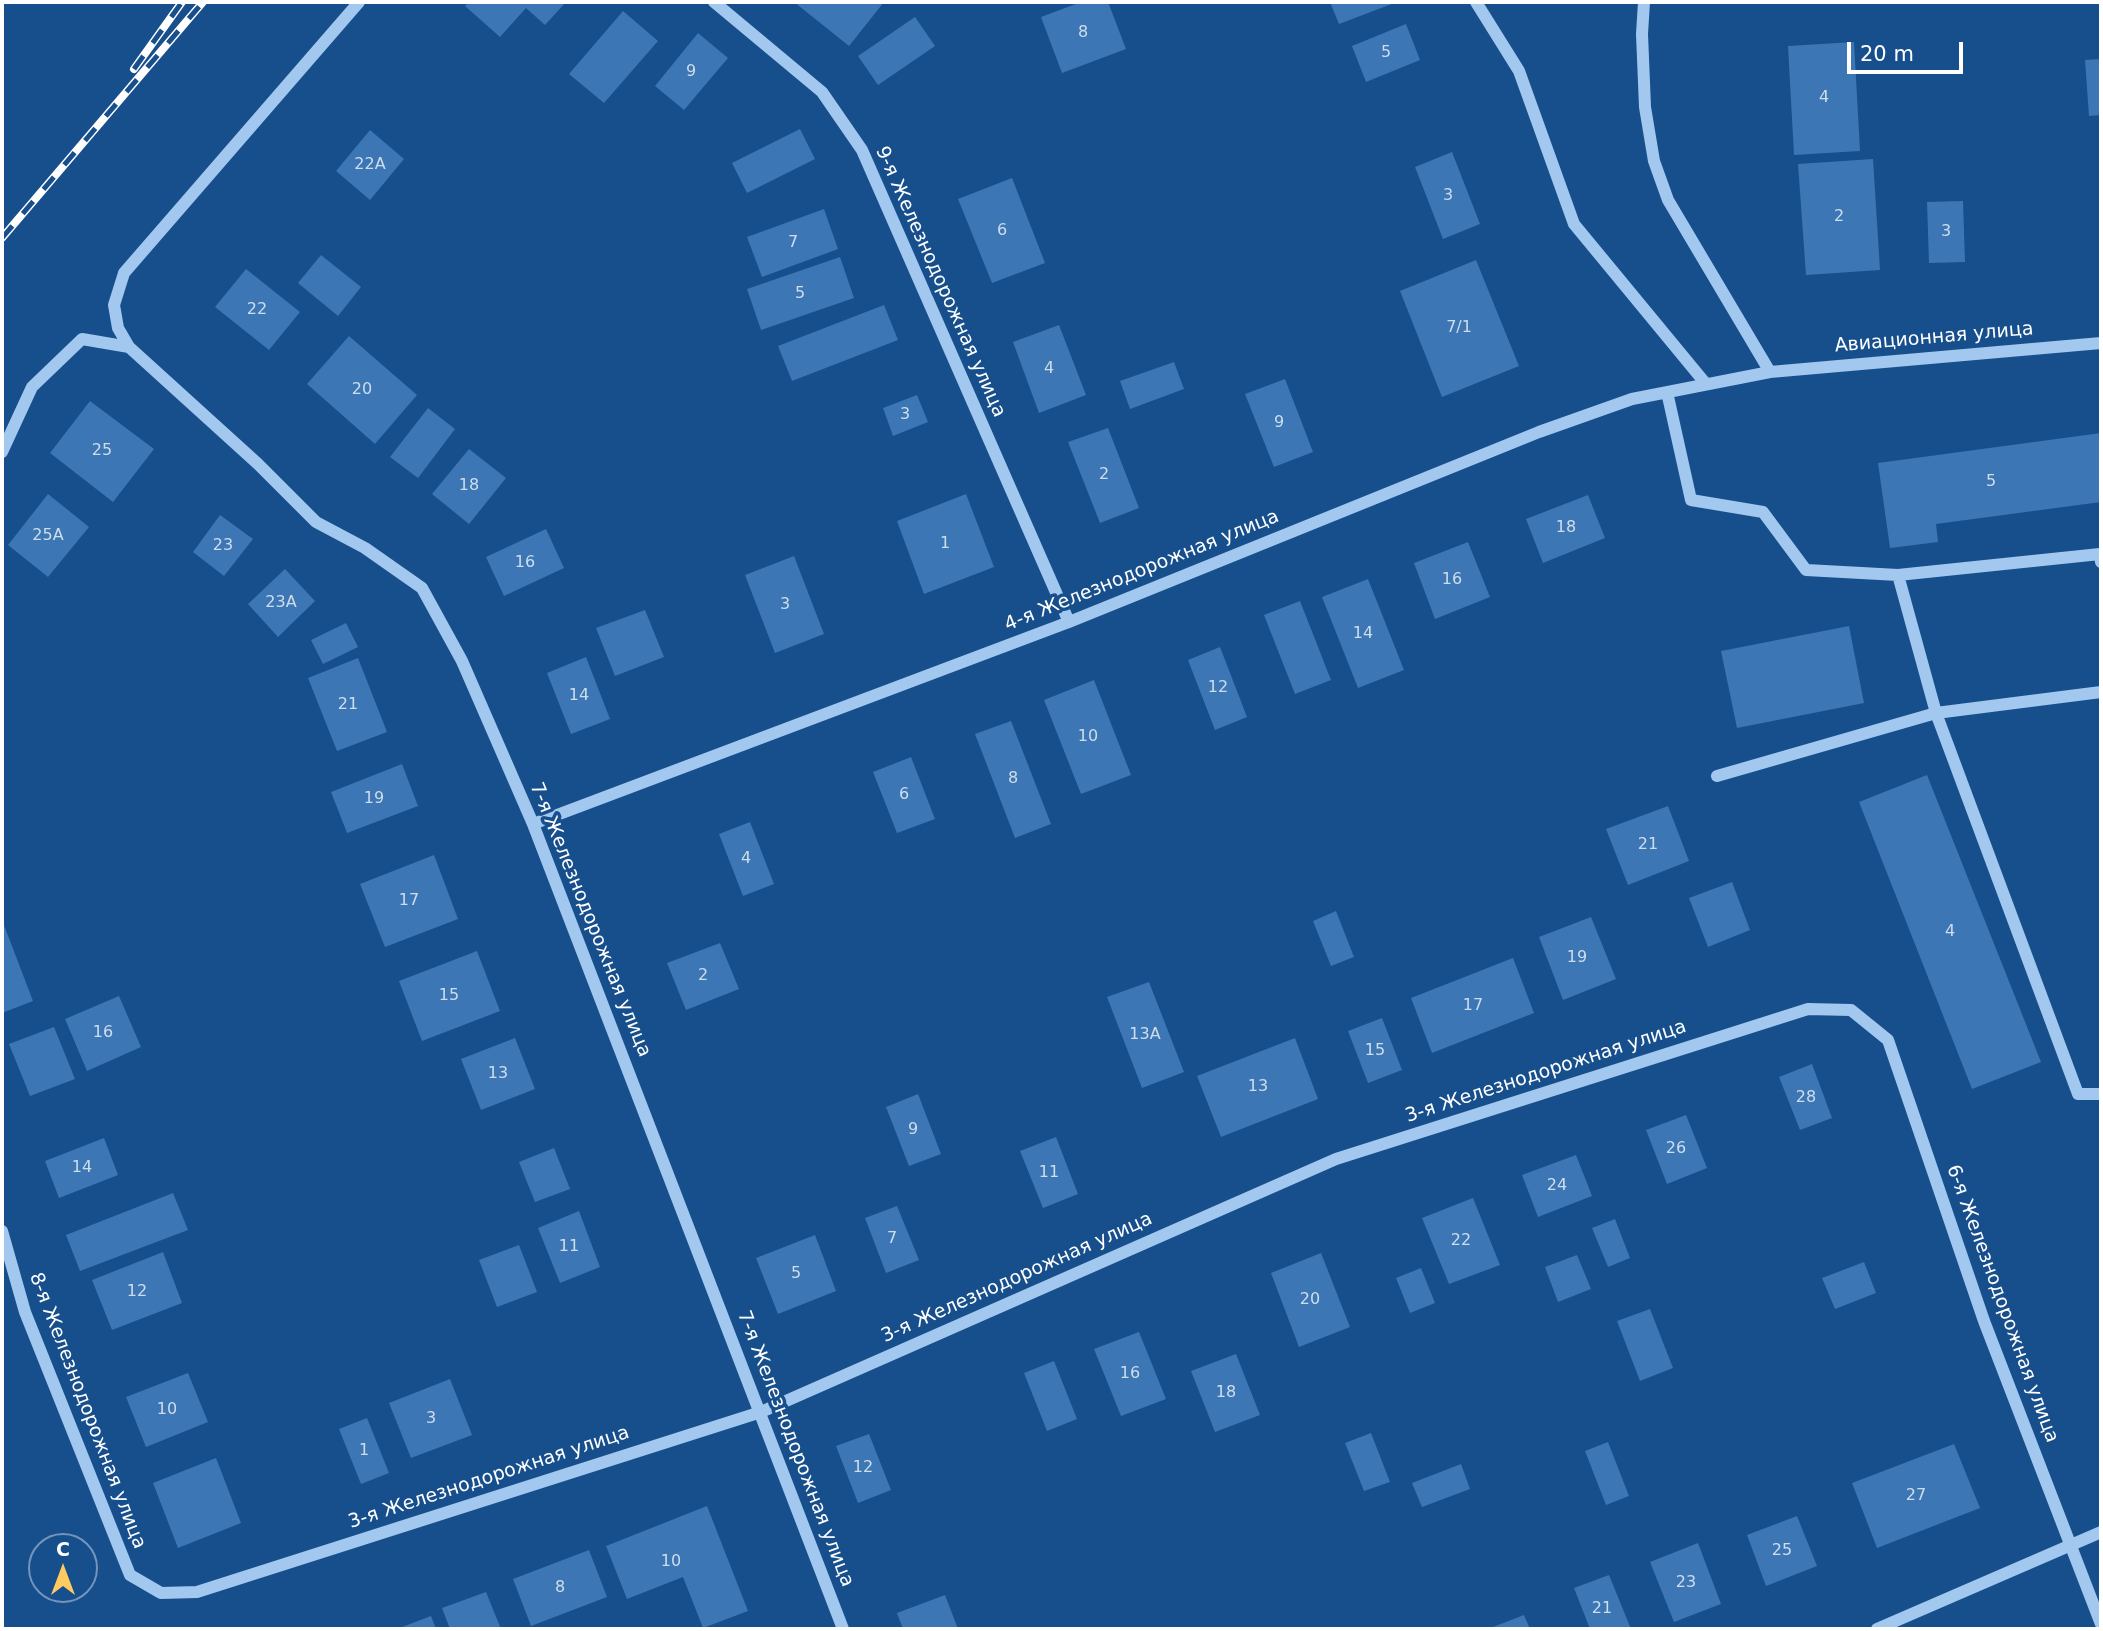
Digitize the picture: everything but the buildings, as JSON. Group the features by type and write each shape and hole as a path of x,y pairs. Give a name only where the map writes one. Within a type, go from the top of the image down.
{"street":[{"path":"128,347 118,328 114,305 124,272 359,2"},
{"name":"9-я Железнодорожная улица","path":"714,2 822,92 862,150 1069,622"},
{"path":"1476,2 1519,71 1573,224 1706,384"},
{"path":"1644,2 1642,34 1645,107 1654,161 1668,200 1770,372"},
{"path":"2,452 32,387 82,339 128,347"},
{"name":"Авиационная улица","path":"1770,372 2101,343"},
{"name":"7-я Железнодорожная улица","path":"128,347 258,464 316,522 365,548 422,588 462,661 533,824 843,1629"},
{"name":"4-я Железнодорожная улица","path":"533,824 1069,622 1539,432 1632,399 1770,372"},
{"path":"1667,392 1691,500 1763,512 1807,570 1898,575 2100,554 2101,562"},
{"path":"1898,575 1936,713 2078,1094 2101,1094"},
{"path":"1717,776 1936,713 2101,692"},
{"name":"3-я Железнодорожная улица","path":"197,1591 761,1412 1336,1159 1808,1009 1851,1010"},
{"name":"6-я Железнодорожная улица","path":"1851,1010 1888,1040 1984,1321 2101,1624"},
{"name":"8-я Железнодорожная улица","path":"2,1231 25,1312 130,1575 161,1593 197,1591"},
{"path":"1877,1629 2101,1532"}],"railway":[{"path":"134,69 182,2"},
{"path":"2,238 203,2"}]}
